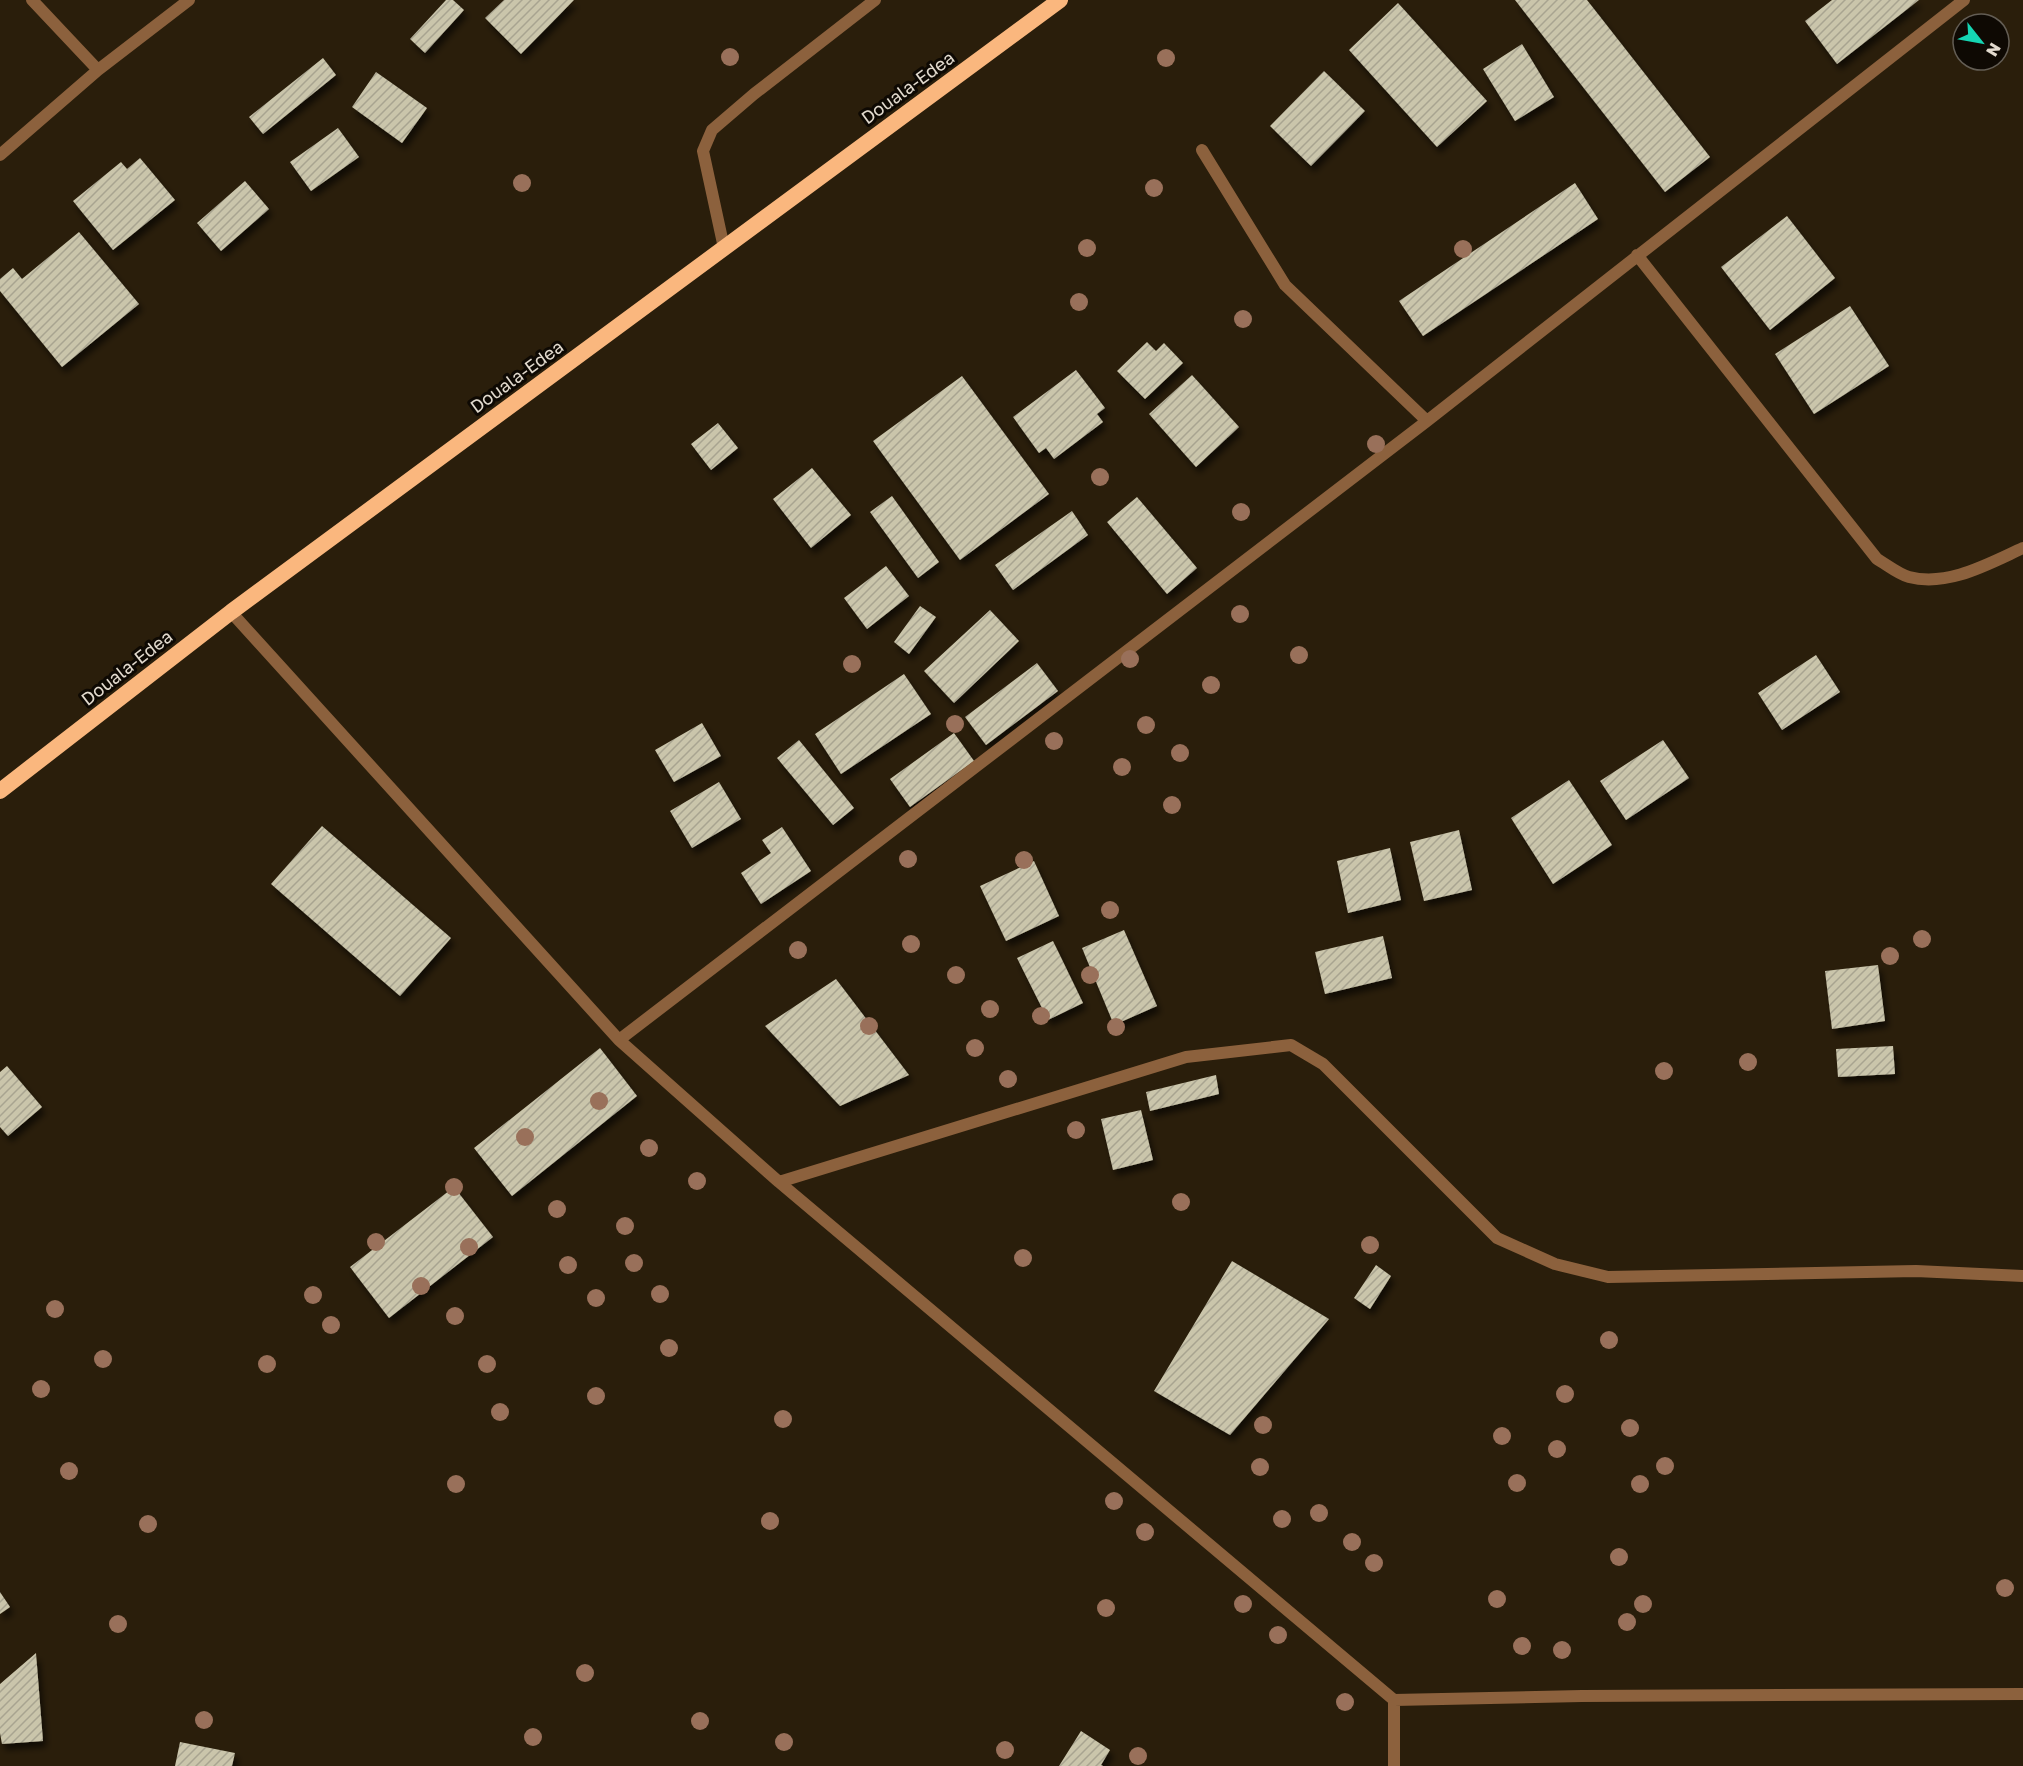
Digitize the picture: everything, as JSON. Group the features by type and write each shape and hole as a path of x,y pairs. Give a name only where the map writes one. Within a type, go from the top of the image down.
{"highway":[{"name":"Douala-Edea","path":"0,791 231,612 1060,0"}],"street":[{"path":"32,0 98,70"},
{"path":"0,155 98,70 189,0"},
{"path":"724,248 703,151 712,130 754,94 875,0"},
{"path":"619,1040 1427,421 1964,0"},
{"path":"1202,150 1285,285 1427,421"},
{"path":"1637,255 1876,559 1906,577 1932,580 1976,569 2023,548"},
{"path":"231,612 619,1040 779,1182 1394,1700 1582,1696 2023,1694"},
{"path":"779,1182 1186,1058 1291,1045 1323,1064 1497,1238 1555,1264 1608,1277 1916,1271 2023,1276"},
{"path":"1394,1700 1394,1766"}],"building":[{"path":"446,0 453,0 464,10 425,53 410,39"},
{"path":"504,0 574,0 521,54 485,18"},
{"path":"1515,0 1587,0 1710,157 1665,192"},
{"path":"1832,0 1919,0 1837,64 1805,21"},
{"path":"1398,3 1487,101 1437,147 1349,50"},
{"path":"1522,44 1554,97 1515,121 1483,69"},
{"path":"323,58 336,75 263,134 249,117"},
{"path":"1324,71 1365,111 1311,166 1270,126"},
{"path":"376,72 427,108 402,143 352,107"},
{"path":"338,128 359,157 311,191 290,162"},
{"path":"140,158 175,200 113,250 73,201 121,162 127,169"},
{"path":"245,181 269,209 221,251 197,223"},
{"path":"1575,183 1598,219 1423,336 1399,301"},
{"path":"1787,216 1835,278 1770,330 1721,267"},
{"path":"79,232 139,304 62,367 0,291 0,279 13,268 22,279"},
{"path":"1850,306 1889,366 1814,414 1775,354"},
{"path":"1147,342 1156,351 1164,343 1183,363 1145,399 1117,371"},
{"path":"1076,370 1105,408 1097,414 1103,422 1054,459 1046,448 1039,453 1013,417"},
{"path":"1192,375 1239,427 1196,467 1149,414"},
{"path":"962,376 1049,494 960,560 873,441"},
{"path":"718,423 738,448 711,470 691,444"},
{"path":"812,468 851,515 811,548 773,499"},
{"path":"892,496 939,562 918,578 870,512"},
{"path":"1137,497 1197,568 1167,594 1107,522"},
{"path":"1072,511 1088,535 1013,590 995,565"},
{"path":"886,566 909,596 867,629 844,598"},
{"path":"920,606 936,617 909,654 894,642"},
{"path":"990,610 1019,641 954,703 924,671"},
{"path":"1816,655 1840,692 1782,730 1758,693"},
{"path":"1037,663 1058,691 986,745 965,717"},
{"path":"904,674 931,714 841,774 815,734"},
{"path":"702,723 721,756 674,782 655,750"},
{"path":"954,733 974,761 910,807 890,779"},
{"path":"799,740 854,808 833,825 777,758"},
{"path":"1663,740 1689,778 1626,820 1600,781"},
{"path":"1569,780 1612,845 1553,884 1511,818"},
{"path":"719,782 741,819 692,848 670,811"},
{"path":"322,826 451,938 400,996 271,884"},
{"path":"782,827 811,871 761,904 741,873 771,853 762,840"},
{"path":"1459,830 1472,890 1424,901 1410,842"},
{"path":"1390,848 1401,900 1348,913 1337,861"},
{"path":"1034,861 1059,916 1006,941 980,886"},
{"path":"1124,930 1157,1006 1114,1025 1082,948"},
{"path":"1383,936 1392,978 1325,994 1315,952"},
{"path":"1053,941 1083,1003 1048,1020 1017,958"},
{"path":"1878,965 1885,1021 1832,1029 1825,971"},
{"path":"836,979 909,1075 840,1106 765,1026"},
{"path":"1893,1046 1895,1074 1838,1077 1836,1049"},
{"path":"600,1048 637,1096 512,1196 474,1148"},
{"path":"7,1066 42,1107 8,1136 0,1127 0,1072"},
{"path":"1216,1075 1219,1094 1150,1111 1146,1092"},
{"path":"1141,1110 1153,1160 1113,1170 1101,1119"},
{"path":"454,1187 493,1237 389,1318 350,1267"},
{"path":"1232,1261 1329,1319 1230,1435 1154,1391"},
{"path":"1376,1265 1391,1276 1370,1309 1354,1298"},
{"path":"0,1592 10,1607 0,1614"},
{"path":"36,1653 43,1741 2,1744 0,1684"},
{"path":"1081,1731 1110,1750 1101,1765 1103,1766 1059,1766"},
{"path":"180,1742 235,1753 232,1766 175,1766"}]}
